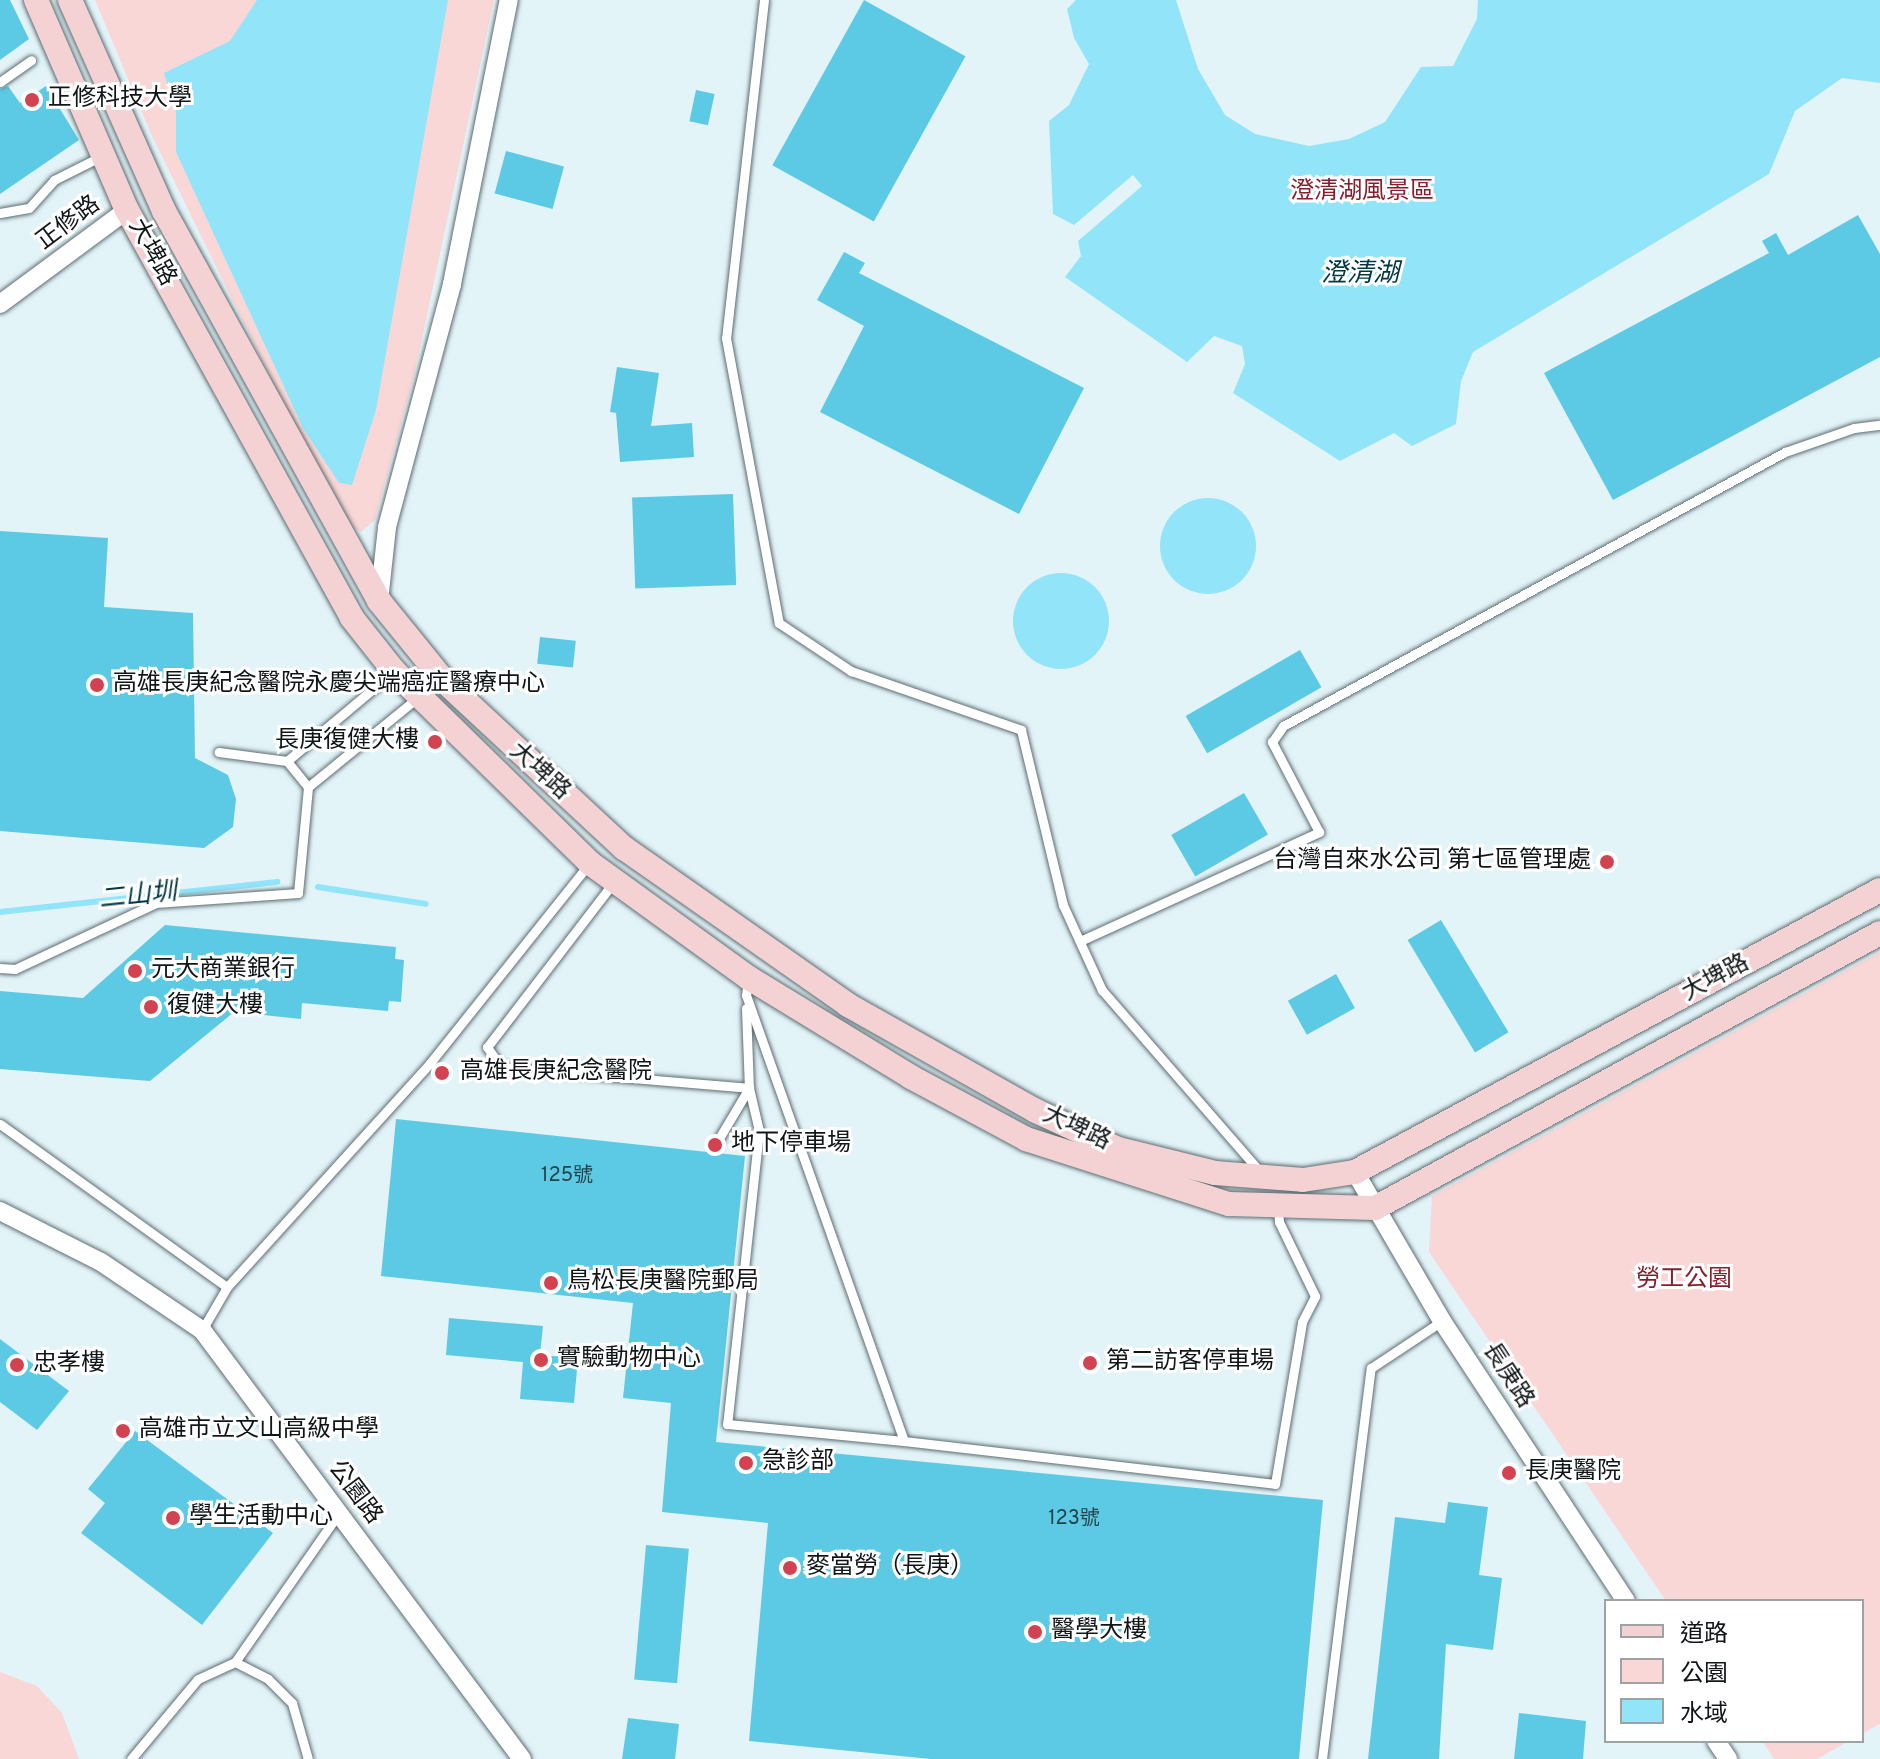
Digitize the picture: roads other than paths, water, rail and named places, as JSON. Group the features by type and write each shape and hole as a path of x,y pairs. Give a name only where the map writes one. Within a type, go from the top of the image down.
{"main road":[{"name":"大埤路","path":"36,0 127,210 352,618 394,671 590,863 748,987 1026,1139 1229,1204 1375,1208 1880,933"},
{"name":"大埤路","path":"70,0 164,211 379,601 444,681 624,848 848,1005 1034,1110 1118,1149 1215,1173 1303,1180 1355,1172 1880,890"}],"street":[{"path":"379,601 387,527 452,284 509,0"},
{"name":"正修路","path":"0,304 127,210"},
{"name":"長庚路","path":"1355,1172 1442,1321 1625,1599"},
{"name":"公園路","path":"0,1211 101,1262 202,1330 522,1759"}],"lane":[{"path":"764,0 726,338 779,623 851,671 1021,730 1063,905 1102,990 1265,1178"},
{"path":"0,82 31,60"},
{"path":"0,213 29,208 54,180 104,155"},
{"path":"1080,941 1319,832 1272,742 1283,726 1785,452 1854,428 1880,425"},
{"path":"287,761 394,671"},
{"path":"308,787 420,696"},
{"path":"0,968 15,969 156,903 298,893 308,787 287,761 219,752"},
{"path":"202,1330 227,1287 430,1063 590,863"},
{"path":"615,880 487,1047 501,1067 749,1088"},
{"path":"748,987 749,1088 759,1131 727,1424 1275,1484 1302,1322 1315,1296 1279,1222 1278,1207"},
{"path":"748,987 904,1441"},
{"path":"715,1145 749,1088"},
{"path":"0,1124 227,1287"},
{"path":"1322,1759 1371,1368 1442,1321"},
{"path":"131,1759 198,1679 235,1662 339,1513"},
{"path":"235,1662 268,1679 292,1703 308,1759"}],"water":[{"path":"257,0 448,0 376,410 352,485 339,483 303,428 176,152 176,112 164,73 230,41"},
{"name":"澄清湖","path":"1076,0 1176,0 1198,69 1225,115 1255,134 1309,146 1349,139 1385,122 1421,67 1453,66 1477,19 1478,0 1880,0 1880,83 1842,78 1795,111 1769,174 1473,352 1461,381 1456,424 1412,446 1394,433 1340,461 1233,393 1245,364 1242,346 1214,336 1187,362 1065,277 1081,256 1078,241 1142,186 1133,175 1074,225 1053,214 1049,121 1069,105 1089,64 1074,38 1067,9"},
{"path":"1208,498 1226,502 1242,512 1252,528 1256,546 1252,564 1242,580 1226,590 1208,594 1190,590 1174,580 1164,564 1160,546 1164,528 1174,512 1190,502"},
{"path":"1061,573 1079,576 1095,587 1106,603 1109,621 1106,639 1095,655 1079,666 1061,669 1043,666 1027,655 1016,639 1013,621 1016,603 1027,587 1043,576"}],"waterway":[{"name":"二山圳","path":"0,912 277,882"},
{"name":"二山圳","path":"318,887 426,904"}],"place":[{"name":"正修科技大學","path":"32,100"},
{"name":"高雄長庚紀念醫院永慶尖端癌症醫療中心","path":"97,685"},
{"name":"長庚復健大樓","path":"435,742"},
{"name":"台灣自來水公司 第七區管理處","path":"1607,862"},
{"name":"元大商業銀行","path":"135,971"},
{"name":"復健大樓","path":"151,1007"},
{"name":"高雄長庚紀念醫院","path":"442,1073"},
{"name":"地下停車場","path":"715,1145"},
{"name":"鳥松長庚醫院郵局","path":"551,1283"},
{"name":"實驗動物中心","path":"541,1360"},
{"name":"第二訪客停車場","path":"1090,1363"},
{"name":"忠孝樓","path":"17,1365"},
{"name":"高雄市立文山高級中學","path":"123,1431"},
{"name":"急診部","path":"746,1463"},
{"name":"長庚醫院","path":"1509,1473"},
{"name":"學生活動中心","path":"173,1518"},
{"name":"麥當勞（長庚）","path":"790,1568"},
{"name":"醫學大樓","path":"1035,1632"}],"park label":[{"name":"澄清湖風景區","path":"1362,193"},
{"name":"勞工公園","path":"1684,1281"}]}
